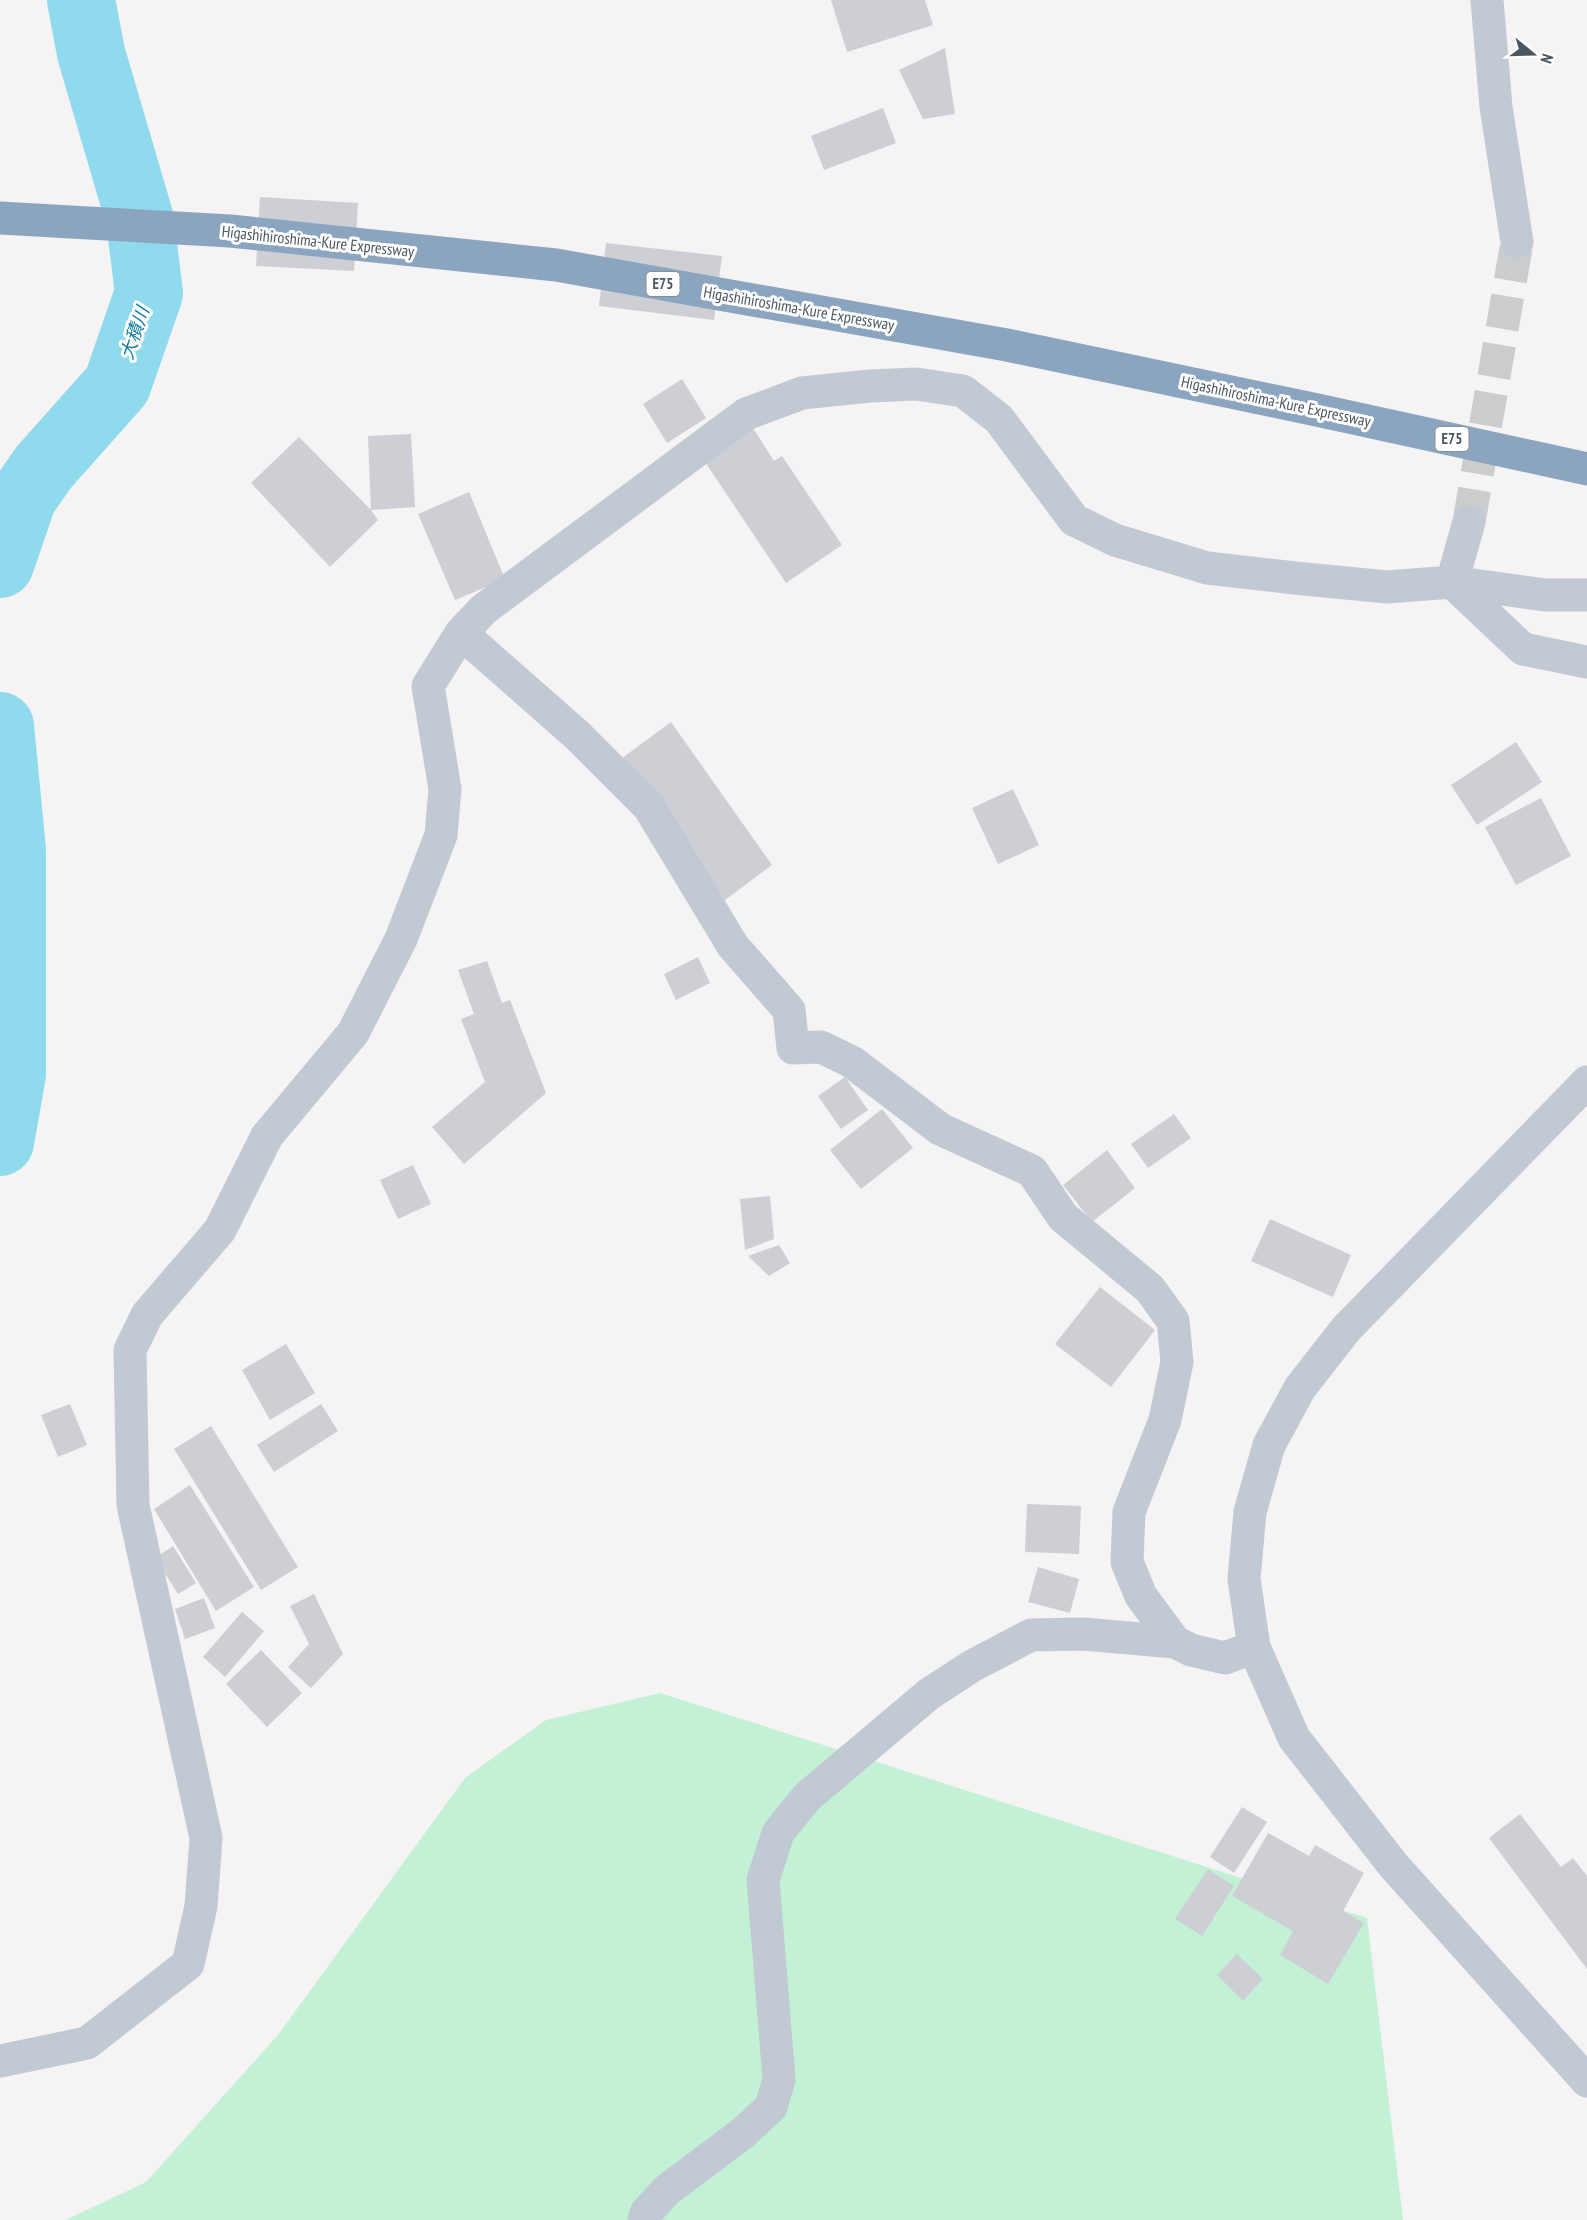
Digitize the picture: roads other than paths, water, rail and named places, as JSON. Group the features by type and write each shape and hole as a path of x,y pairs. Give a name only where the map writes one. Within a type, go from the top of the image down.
{"highway":[{"name":"Higashihiroshima-Kure Expressway","path":"0,218 230,231 556,264 1007,345 1587,470"}],"street":[{"path":"1487,0 1496,106 1517,242"},
{"path":"0,2061 87,2043 188,1964 201,1906 206,1838 133,1505 130,1350 147,1315 220,1230 267,1136 353,1033 401,939 441,835 445,789 428,686 461,633 484,609 746,414 802,393 916,384 963,392 999,419 1074,520 1115,540 1207,568 1388,588 1452,582 1545,595 1587,595"},
{"path":"1452,582 1469,522"},
{"path":"1452,582 1523,649 1587,662"},
{"path":"461,633 577,735 649,807 733,946 789,1010 793,1048 821,1047 852,1062 940,1129 1032,1171 1063,1216 1150,1289 1173,1321 1177,1362 1166,1420 1129,1512 1127,1562 1141,1596 1175,1642"},
{"path":"1587,1082 1347,1329 1300,1388 1269,1445 1250,1512 1244,1579 1254,1647 1300,1746 1394,1866 1587,2081"},
{"path":"644,2220 646,2213 667,2190 743,2133 771,2107 779,2079 763,1880 778,1833 807,1797 929,1694 972,1666 1031,1635 1083,1634 1175,1642 1191,1650 1225,1659 1254,1647"}],"waterway":[{"name":"大積川","path":"0,564 23,497 44,467 117,385 149,293 140,220 91,53 81,0"},
{"name":"大積川","path":"0,726 12,850 12,1074 0,1142"}],"tunnel":[{"path":"1469,522 1517,242"}]}
